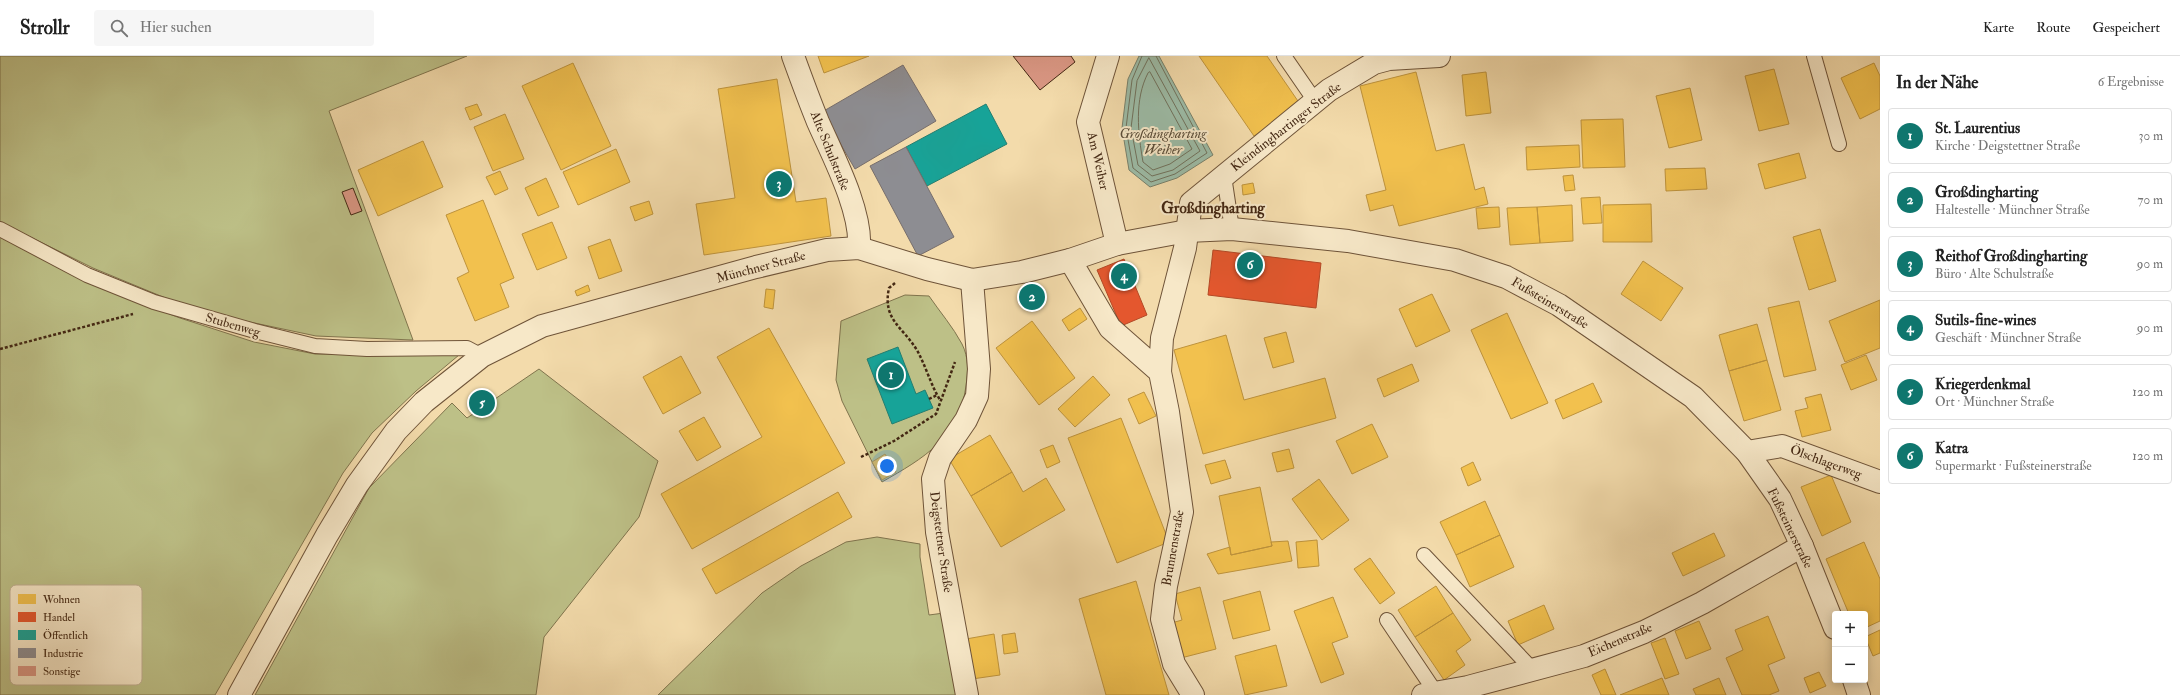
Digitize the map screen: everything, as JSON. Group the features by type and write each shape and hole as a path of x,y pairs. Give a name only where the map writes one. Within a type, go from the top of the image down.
{"street":[{"name":"Alte Schulstraße","path":"793,56 808,97 845,183 860,235 859,248"},
{"name":"Kleindinghartinger Straße","path":"1187,231 1191,203 1329,90 1374,59 1439,56"},
{"name":"Am Weiher","path":"1104,58 1088,122 1117,244"},
{"name":"Fußsteinerstraße","path":"1117,244 1187,231 1232,229 1348,241 1455,260 1506,277 1559,305 1693,396 1747,452 1780,499 1802,546 1832,621"},
{"name":"Brunnenstraße","path":"1187,231 1162,338 1160,372 1168,412 1182,512 1166,586 1162,619 1174,664 1193,695"},
{"name":"Münchner Straße","path":"238,695 327,535 357,485 396,431 424,402 482,356 542,326 756,267 827,250 859,248 927,269 972,280 1022,272 1070,260 1117,244"},
{"path":"1070,260 1110,328 1160,372"},
{"name":"Deigstettner Straße","path":"967,695 937,532 933,480 940,458 963,426 977,396 979,369 972,280"},
{"name":"Ölschlagerweg","path":"1747,452 1782,446 1880,482"},
{"name":"Eichenstraße","path":"1430,694 1468,686 1584,656 1644,632 1702,603 1802,546"},
{"path":"1855,683 1859,695"}],"lane":[{"path":"1284,56 1315,101"},
{"path":"1814,56 1839,144"},
{"path":"1224,176 1232,229"},
{"name":"Stubenweg","path":"0,229 87,275 154,302 315,346 367,350 468,348 482,356"},
{"path":"1424,555 1532,669"},
{"path":"1387,620 1430,694"}],"path":[{"path":"900,280 889,288 886,301 893,322 917,351 940,400"},
{"path":"0,350 146,310 154,302"},
{"path":"861,457 894,441 936,414 962,345 976,343"},
{"path":"929,399 937,395"}],"green space":[{"path":"0,56 467,56 329,111 413,340 316,336 212,314 180,304 93,268 0,222"},
{"path":"0,237 86,282 180,318 254,342 315,354 459,355 416,391 372,433 343,473 215,695 0,695"},
{"path":"905,295 929,296 962,344 966,354 967,380 962,404 956,420 947,433 925,455 882,482 842,401 836,380 841,321"},
{"path":"539,369 658,461 639,517 544,637 536,695 255,695 369,488 452,403 467,418"},
{"path":"877,537 920,544 920,557 929,615 944,613 957,695 658,695 762,593 801,566 846,542"}],"water":[{"name":"Großdingharting Weiher","path":"1139,56 1159,56 1213,155 1177,178 1150,187 1129,170 1122,128 1128,79"}],"building: Wohnen":[{"path":"818,56 869,56 824,73"},
{"path":"1199,56 1267,56 1300,104 1254,136"},
{"path":"573,63 611,146 561,170 522,86"},
{"path":"1874,63 1880,76 1880,109 1860,119 1841,78"},
{"path":"1774,69 1789,124 1759,131 1745,76"},
{"path":"1416,72 1436,151 1464,144 1475,190 1484,187 1488,204 1399,226 1393,205 1370,211 1366,195 1386,190 1360,86"},
{"path":"1486,72 1491,113 1466,116 1462,75"},
{"path":"777,79 796,202 826,198 831,236 704,255 696,204 735,198 718,89"},
{"path":"1690,88 1702,140 1669,148 1656,96"},
{"path":"477,104 482,115 470,120 465,108"},
{"path":"505,114 524,159 493,171 474,127"},
{"path":"1623,119 1625,167 1583,168 1581,120"},
{"path":"423,141 443,187 378,216 358,170"},
{"path":"1579,145 1580,167 1527,170 1526,147"},
{"path":"616,149 630,182 578,205 563,172"},
{"path":"1799,153 1806,178 1765,189 1758,164"},
{"path":"1705,168 1707,189 1666,191 1665,169"},
{"path":"500,171 508,189 495,195 486,177"},
{"path":"1573,175 1575,190 1565,191 1563,176"},
{"path":"546,178 559,207 538,216 525,188"},
{"path":"1253,183 1255,193 1243,195 1242,185"},
{"path":"1600,197 1602,223 1583,224 1581,198"},
{"path":"483,200 514,278 500,284 509,307 475,321 457,278 469,272 446,215"},
{"path":"649,201 653,214 635,221 630,207"},
{"path":"1651,204 1652,242 1603,242 1603,205"},
{"path":"1572,205 1573,241 1540,243 1537,207"},
{"path":"1499,207 1500,227 1478,229 1476,208"},
{"path":"1537,207 1540,243 1510,245 1507,208"},
{"path":"552,222 567,258 537,270 522,234"},
{"path":"1820,229 1836,281 1809,290 1793,237"},
{"path":"610,239 622,271 599,279 588,247"},
{"path":"1643,261 1683,288 1661,321 1621,294"},
{"path":"588,285 590,291 577,296 575,291"},
{"path":"766,289 775,290 773,309 764,307"},
{"path":"1432,294 1450,331 1416,347 1399,309"},
{"path":"1880,300 1880,348 1845,362 1829,321"},
{"path":"1799,301 1816,370 1784,377 1768,308"},
{"path":"1080,308 1087,319 1069,331 1062,320"},
{"path":"1507,313 1548,403 1511,419 1471,330"},
{"path":"1032,321 1075,378 1039,405 996,348"},
{"path":"1757,324 1767,360 1729,371 1719,335"},
{"path":"769,328 845,463 692,549 661,494 762,437 717,357"},
{"path":"1286,332 1294,362 1273,368 1264,338"},
{"path":"1226,335 1244,400 1325,378 1336,418 1203,454 1174,350"},
{"path":"1866,355 1877,380 1851,390 1841,365"},
{"path":"681,356 701,393 663,414 643,377"},
{"path":"1767,360 1781,410 1744,421 1729,371"},
{"path":"1412,364 1419,381 1384,397 1377,379"},
{"path":"1093,376 1110,395 1075,427 1058,409"},
{"path":"1593,383 1602,402 1563,419 1555,400"},
{"path":"1144,392 1156,416 1139,424 1128,399"},
{"path":"1821,394 1831,430 1802,437 1795,411 1808,408 1805,398"},
{"path":"704,417 721,447 697,461 679,431"},
{"path":"1121,418 1169,542 1117,563 1068,438"},
{"path":"1372,424 1388,457 1352,474 1336,441"},
{"path":"990,435 1012,472 971,496 949,459"},
{"path":"1053,445 1060,462 1047,468 1040,450"},
{"path":"1289,449 1294,468 1277,472 1272,453"},
{"path":"885,454 896,472 882,480 872,462"},
{"path":"1225,460 1231,478 1211,484 1205,465"},
{"path":"1473,462 1481,480 1468,486 1461,468"},
{"path":"1012,472 1023,492 1046,478 1065,510 1001,547 971,496"},
{"path":"1831,475 1851,522 1822,536 1801,487"},
{"path":"1319,479 1349,520 1322,540 1292,499"},
{"path":"1260,487 1272,546 1231,555 1219,496"},
{"path":"838,492 852,517 716,594 702,569"},
{"path":"1485,501 1500,535 1456,555 1440,522"},
{"path":"1714,533 1725,556 1683,576 1672,553"},
{"path":"1500,535 1514,567 1470,587 1456,555"},
{"path":"1317,540 1319,566 1298,568 1296,542"},
{"path":"1288,541 1292,561 1218,574 1207,554 1230,547 1231,555 1272,546 1271,542"},
{"path":"1864,542 1880,579 1880,621 1868,627 1868,611 1848,611 1826,559"},
{"path":"1370,558 1395,593 1380,604 1354,569"},
{"path":"1136,581 1169,695 1106,695 1079,599"},
{"path":"1436,586 1453,613 1415,637 1398,610"},
{"path":"1200,587 1216,649 1177,659 1168,624 1182,620 1175,594"},
{"path":"1260,591 1270,630 1233,639 1223,601"},
{"path":"1333,597 1348,637 1332,643 1344,674 1321,683 1294,611"},
{"path":"1544,605 1554,629 1518,645 1508,621"},
{"path":"1453,613 1471,640 1456,651 1465,665 1444,680 1415,637"},
{"path":"1768,616 1785,658 1768,665 1779,691 1769,695 1742,695 1726,658 1743,650 1735,630"},
{"path":"1699,621 1711,649 1686,659 1675,631"},
{"path":"1880,630 1880,653 1873,656 1868,644 1868,636"},
{"path":"1015,633 1018,652 1004,654 1002,635"},
{"path":"994,634 1000,675 972,679 966,639"},
{"path":"1665,638 1679,674 1665,679 1651,643"},
{"path":"1276,645 1287,686 1245,695 1235,656"},
{"path":"1605,669 1616,695 1601,695 1592,675"},
{"path":"1819,672 1826,686 1810,693 1804,678"},
{"path":"1662,678 1669,695 1620,695"},
{"path":"1719,678 1726,695 1696,695 1693,689"}],"building: Handel":[{"path":"1213,250 1321,263 1316,308 1208,295"},
{"path":"1124,259 1147,315 1121,326 1097,270"}],"building: Öffentlich":[{"path":"986,104 1007,144 927,186 906,147"},
{"path":"898,347 916,394 925,390 933,408 892,424 867,359"}],"building: Industrie":[{"path":"903,65 936,121 855,169 822,112"},
{"path":"906,147 954,237 918,256 870,166"}],"building: Sonstige":[{"path":"1013,56 1071,56 1075,62 1040,90"},
{"path":"353,188 362,211 351,215 342,192"}],"place":[{"name":"Reithof Großdingharting","path":"779,184"},
{"name":"Katra","path":"1250,265"},
{"name":"Sutils-fine-wines","path":"1124,276"},
{"name":"Großdingharting","path":"1032,297"},
{"name":"St. Laurentius","path":"891,375"},
{"name":"Kriegerdenkmal","path":"482,403"}],"district":[{"name":"Großdingharting","path":"1213,208"}]}
